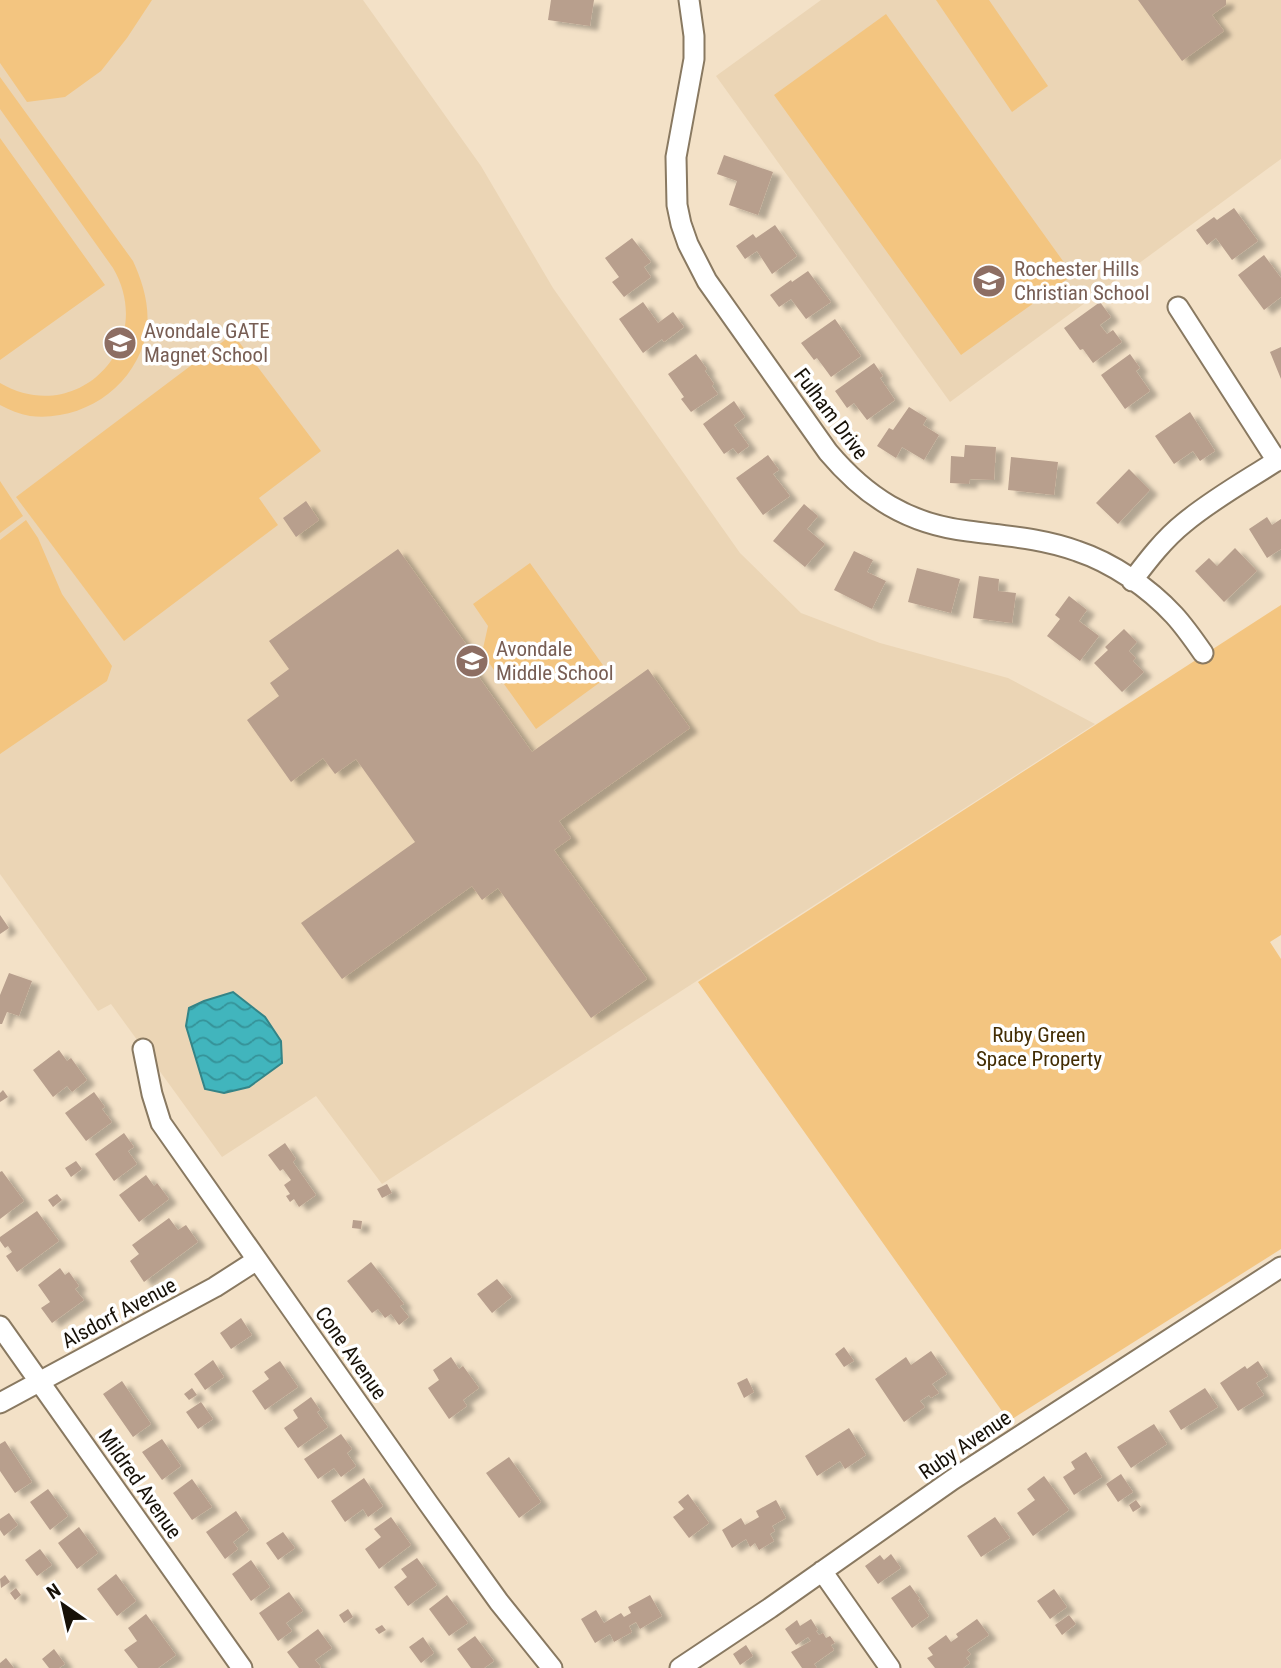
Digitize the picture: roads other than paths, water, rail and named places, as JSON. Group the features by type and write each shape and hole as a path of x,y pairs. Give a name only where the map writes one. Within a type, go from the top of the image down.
{"street":[{"name":"Fulham Drive","path":"689,0 694,59 676,157 677,205 681,224 707,281 828,452 862,488 902,513 923,522 1036,539 1095,558 1150,593 1172,613 1203,653"},
{"path":"1132,580 1182,524 1279,460 1178,307"},
{"name":"Cone Avenue","path":"143,1049 161,1124 443,1525 499,1602 552,1668"},
{"name":"Alsdorf Avenue","path":"0,1403 215,1287 257,1260"},
{"name":"Ruby Avenue","path":"680,1668 717,1645 952,1480 1281,1267"},
{"name":"Mildred Avenue","path":"0,1326 242,1668"},
{"path":"822,1571 890,1668"}],"water":[{"path":"233,992 265,1017 281,1041 282,1063 249,1087 224,1093 205,1089 186,1026 189,1008"}],"place":[{"name":"Rochester Hills Christian School","path":"989,281"},
{"name":"Avondale GATE Magnet School","path":"120,343"},
{"name":"Avondale Middle School","path":"472,661"}],"park label":[{"name":"Ruby Green Space Property","path":"1039,1047"}]}
